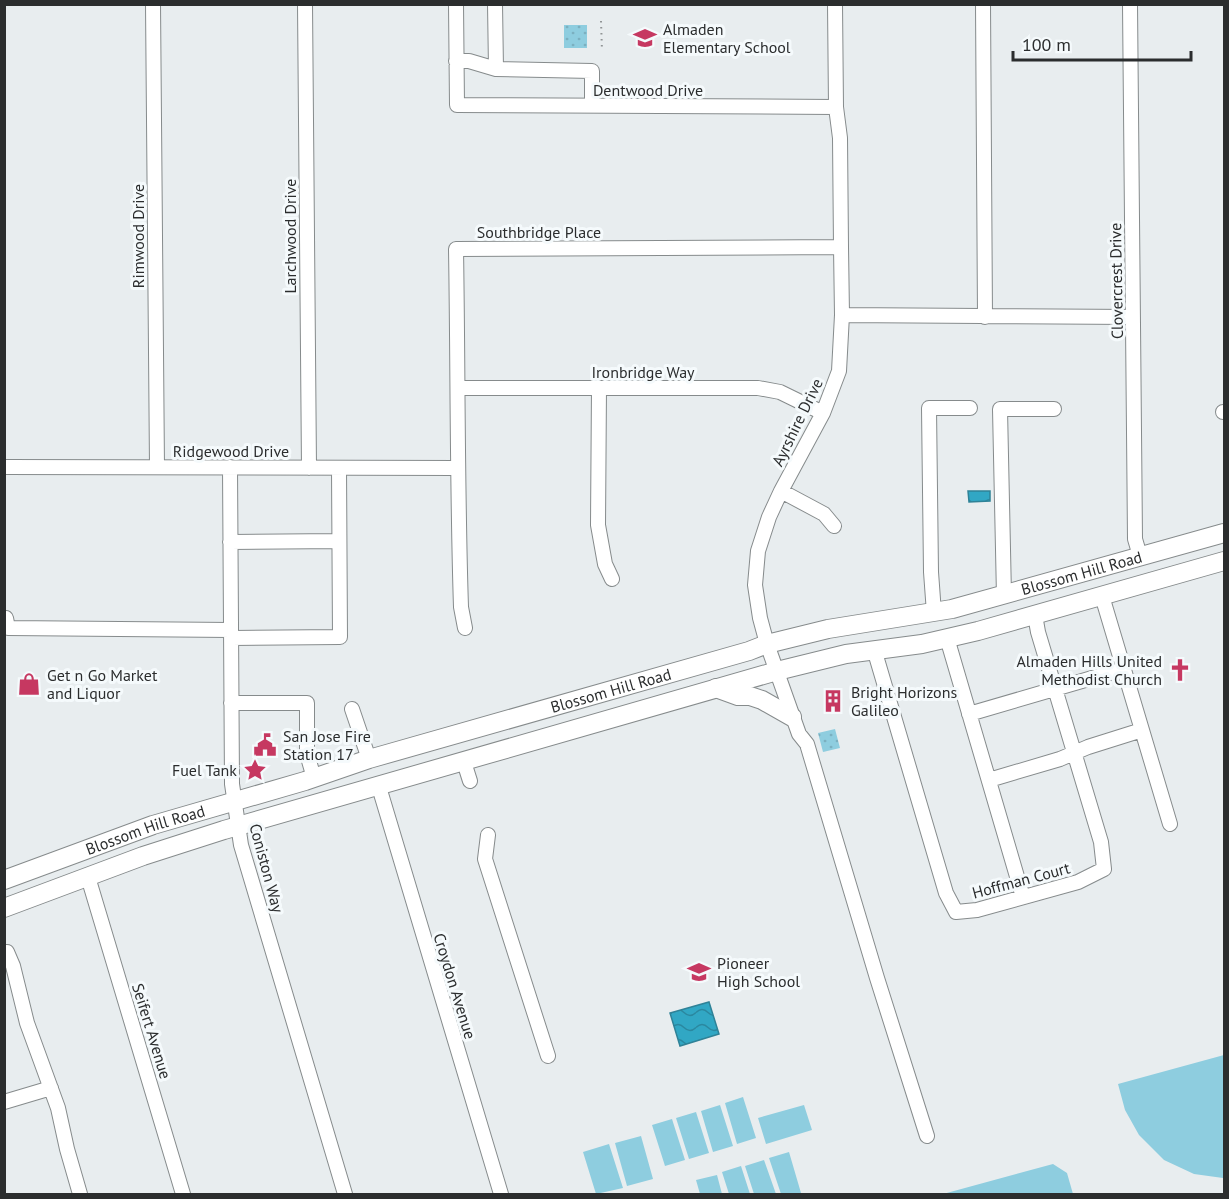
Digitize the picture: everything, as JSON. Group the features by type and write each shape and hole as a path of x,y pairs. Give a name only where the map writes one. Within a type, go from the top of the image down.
{"main road":[{"name":"Blossom Hill Road","path":"4,880 153,825 314,778 369,759 767,644 858,623 934,613 1004,596 1224,533"},
{"name":"Blossom Hill Road","path":"4,908 143,856 238,826 716,688 836,656 922,644 947,638 1224,561"},
{"path":"1035,615 1038,605 1051,593 1054,581"},
{"path":"716,688 738,696 750,696 762,700 792,717"}],"street":[{"name":"Rimwood Drive","path":"153,4 157,467"},
{"name":"Larchwood Drive","path":"305,4 309,468"},
{"name":"Dentwood Drive","path":"456,4 457,105 836,107"},
{"path":"495,4 496,69"},
{"path":"835,4 836,107"},
{"path":"983,4 985,317"},
{"name":"Clovercrest Drive","path":"1130,4 1135,539 1140,556"},
{"path":"456,61 469,61 496,69 592,71 592,106"},
{"name":"Ayrshire Drive","path":"836,107 840,138 842,315 839,371 823,413 780,491 769,517 758,551 755,585 767,644 792,717 799,734 807,744 927,1136"},
{"name":"Southbridge Place","path":"465,627 461,607 457,468 459,388 456,249 841,247"},
{"path":"842,315 1133,317"},
{"name":"Ironbridge Way","path":"459,388 758,388 780,392 823,413"},
{"path":"599,388 598,525 605,564 612,579"},
{"path":"934,613 931,572 929,408 970,408"},
{"path":"1004,596 1000,409 1054,409"},
{"name":"Ridgewood Drive","path":"4,467 457,468"},
{"name":"Coniston Way","path":"230,467 232,784 241,845 345,1194"},
{"path":"6,618 8,628 340,637 339,468"},
{"path":"780,491 824,514 834,526"},
{"path":"230,542 339,541"},
{"path":"1102,596 1170,824"},
{"name":"Hoffman Court","path":"874,649 946,893 956,912 977,910 1078,882 1104,869 1101,842 1038,632 1035,615"},
{"path":"947,638 1023,897"},
{"path":"969,714 1124,669"},
{"path":"231,703 307,703 308,754 314,778"},
{"path":"352,709 369,759"},
{"path":"988,780 1060,759 1088,747 1142,730"},
{"path":"464,762 470,781"},
{"name":"Croydon Avenue","path":"379,787 501,1194"},
{"path":"488,835 485,859 548,1056"},
{"name":"Seifert Avenue","path":"88,877 183,1194"},
{"path":"4,952 7,952 14,966 27,1023 51,1088 80,1194"},
{"path":"4,1102 51,1088"}],"path":[{"path":"601,21 602,51"}],"shaded area":[{"path":"564,25 587,25 587,48 564,48"},
{"path":"835,729 840,748 823,752 818,733"},
{"path":"1224,1055 1223,1178 1194,1174 1164,1160 1139,1135 1125,1110 1118,1084"},
{"path":"743,1097 756,1138 737,1144 725,1103"},
{"path":"720,1105 733,1146 713,1152 701,1111"},
{"path":"804,1105 812,1130 766,1144 758,1118"},
{"path":"696,1112 709,1153 689,1159 676,1118"},
{"path":"672,1119 685,1160 665,1166 652,1125"},
{"path":"641,1136 653,1179 627,1186 615,1143"},
{"path":"609,1144 623,1188 596,1194 583,1152"},
{"path":"789,1152 801,1193 781,1194 769,1158"},
{"path":"764,1160 776,1194 754,1194 745,1166"},
{"path":"1053,1164 1067,1173 1073,1194 943,1194"},
{"path":"741,1166 750,1194 729,1194 722,1172"},
{"path":"717,1175 722,1194 700,1194 696,1180"}],"water":[{"path":"968,491 990,491 990,501 969,502"},
{"path":"709,1002 719,1034 680,1046 670,1013"}],"place":[{"name":"Almaden Elementary School","path":"645,38"},
{"name":"Almaden Hills United Methodist Church","path":"1180,670"},
{"name":"Get n Go Market and Liquor","path":"29,684"},
{"name":"Bright Horizons Galileo","path":"833,701"},
{"name":"San Jose Fire Station 17","path":"265,745"},
{"name":"Fuel Tank","path":"255,770"},
{"name":"Pioneer High School","path":"699,972"}]}
